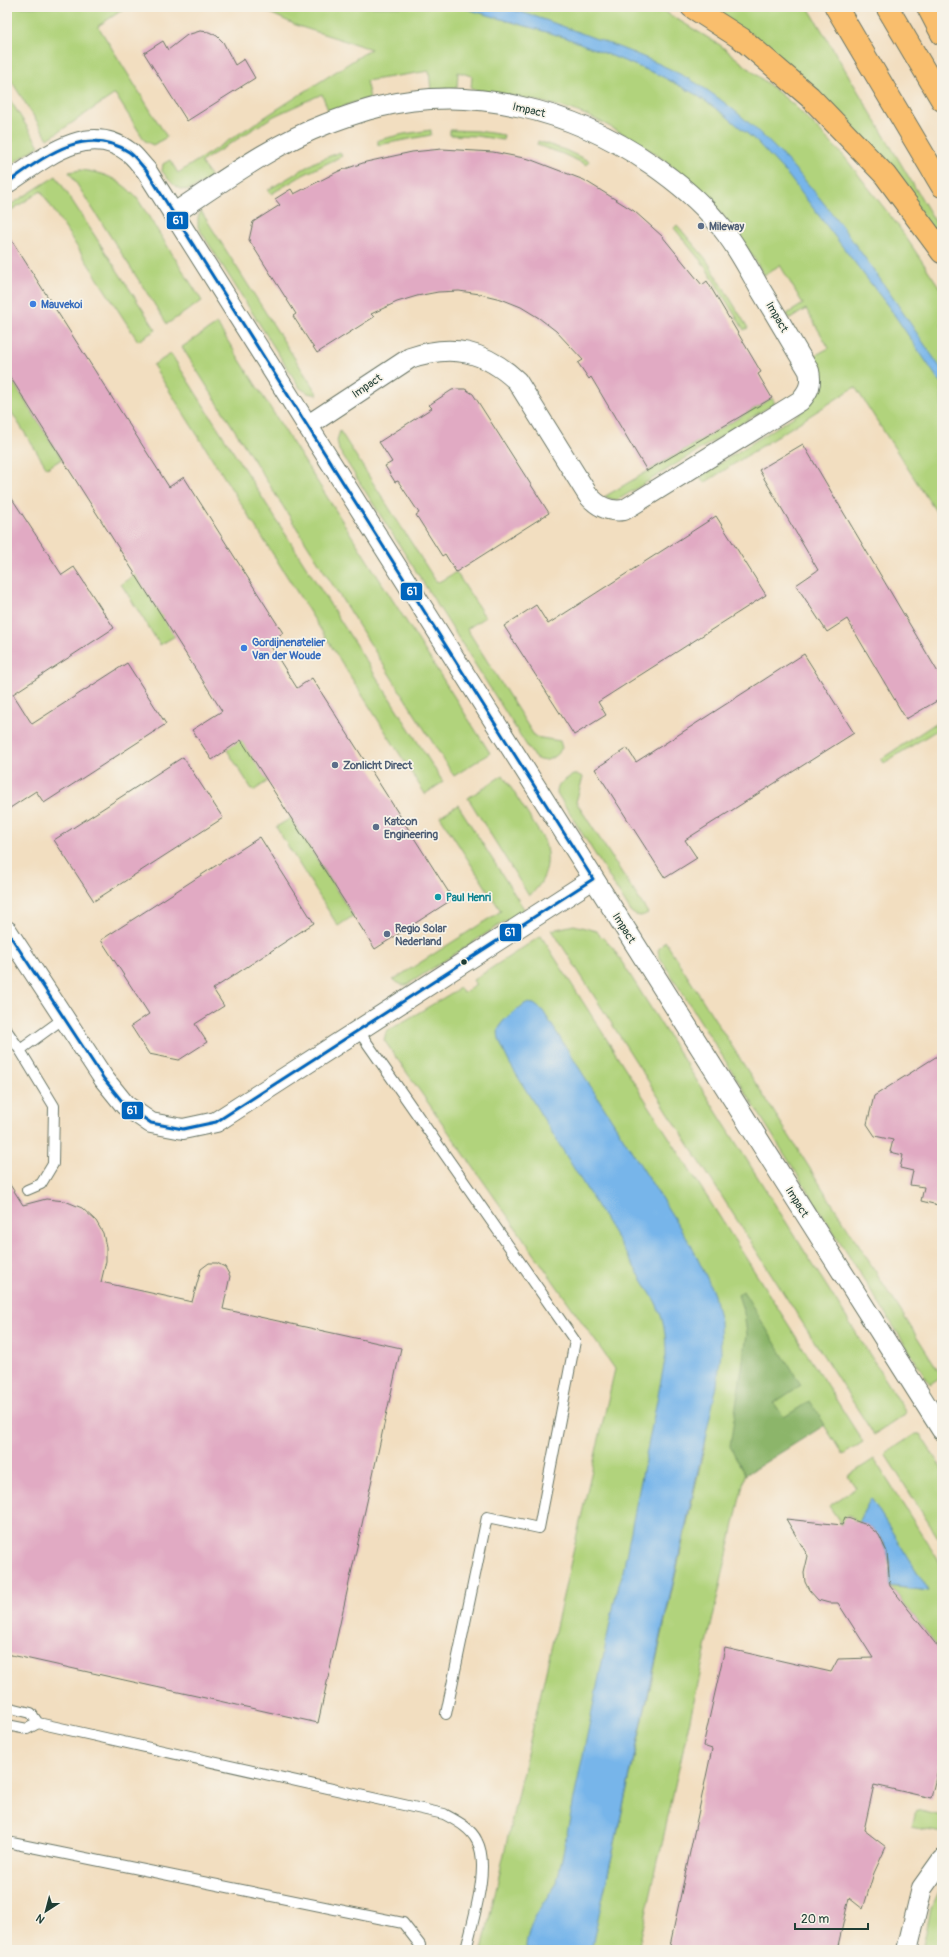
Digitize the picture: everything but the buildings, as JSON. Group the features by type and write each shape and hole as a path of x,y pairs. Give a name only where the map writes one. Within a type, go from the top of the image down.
{"highway":[{"path":"692,7 742,39 810,97 885,175 942,252"},
{"path":"836,7 942,186"},
{"path":"887,7 942,100"},
{"path":"928,7 942,34"}],"street":[{"name":"Impact","path":"173,214 274,149 324,125 378,107 420,101 458,99 519,106 561,118 612,139 662,172 685,190 716,221 745,262 809,371 811,382 807,392 800,401 624,510 613,512 594,503 588,495 517,381 503,368 484,357 461,351 437,351 410,358 307,426"},
{"name":"Impact","path":"7,183 70,144 83,140 98,139 116,144 130,152 146,170 942,1430"},
{"path":"7,931 104,1079 124,1105 150,1123 183,1129 216,1122 593,879"},
{"path":"908,1950 922,1888 942,1860"}],"lane":[{"path":"20,1050 64,1018"},
{"path":"7,1030 54,1106 53,1164 41,1184 27,1190"},
{"path":"358,1030 575,1341 539,1528 487,1516 446,1714"},
{"path":"7,1707 31,1713 38,1723"},
{"path":"7,1725 27,1729 38,1723 444,1814 461,1822 477,1840 483,1858 482,1877 466,1950"},
{"path":"7,1842 403,1923 420,1945 419,1950"}],"green space":[{"path":"7,7 127,7 98,26 167,137 153,145 145,141 115,94 48,139 7,74"},
{"path":"257,7 657,7 720,45 795,106 843,155 899,227 942,291 942,521 855,387 704,483 700,476 804,410 814,398 819,386 818,372 812,357 829,348 806,309 790,319 787,314 803,304 780,265 764,275 721,213 687,178 647,148 591,117 576,111 545,103 471,89 472,76 458,72 457,88 431,90 429,71 366,81 370,98 349,104 329,113 322,94 274,116 201,162 211,177 203,183 196,187 184,190 174,185 162,171 163,164 170,160 178,173 371,49 298,26"},
{"path":"709,7 808,7 942,233 942,240"},
{"path":"7,95 39,146 7,167 7,144 12,141 7,133"},
{"path":"431,130 431,135 378,145 378,140"},
{"path":"450,130 478,131 504,135 503,140 477,136 450,135"},
{"path":"538,141 565,150 589,161 587,165 563,154 537,145"},
{"path":"340,152 342,156 303,175 271,194 268,190 315,162"},
{"path":"80,170 105,175 112,178 124,186 137,198 202,301 167,324 69,172"},
{"path":"56,176 156,330 138,341 41,191 7,213 7,207"},
{"path":"201,211 318,395 308,393 300,388 198,227 198,217"},
{"path":"677,225 706,259 748,328 744,330 704,265 674,228"},
{"path":"217,324 490,753 454,776 182,347"},
{"path":"171,354 443,782 425,794 153,365"},
{"path":"7,372 62,459 47,468 7,405"},
{"path":"772,398 775,403 621,498 616,500 604,497"},
{"path":"340,431 437,583 456,572 485,617 467,629 535,737 560,741 562,748 553,757 542,760 534,757 339,450 337,440"},
{"path":"136,574 175,636 160,645 121,584"},
{"path":"224,713 268,781 253,791 227,750"},
{"path":"942,719 942,727 884,763 881,759"},
{"path":"503,775 544,840 546,848 547,863 544,877 529,896 468,798"},
{"path":"573,775 583,777 576,802 648,913 639,916 631,912 557,793 560,784"},
{"path":"458,805 524,909 407,985 402,985 393,980 501,911 440,816"},
{"path":"291,818 353,916 338,926 276,827"},
{"path":"574,925 596,931 613,948 906,1412 903,1416 874,1435 552,930"},
{"path":"541,936 863,1442 843,1455 824,1425 745,1475 638,1950 586,1950 604,1892 705,1444 688,1250 689,1243 655,1189 659,1300 671,1351 564,1882 534,1950 482,1950 615,1369 384,1040 386,1032 460,988 463,993 476,985 473,980"},
{"path":"665,941 942,1376 930,1384 659,956 658,950"},
{"path":"743,1291 801,1385 774,1403 784,1417 810,1401 825,1425 745,1475 730,1446 747,1334 744,1313 738,1295"},
{"path":"915,1434 920,1434 942,1469 942,1544 885,1454"},
{"path":"874,1459 942,1566 942,1652 890,1586 929,1591 871,1499 851,1536 854,1518 847,1516 842,1525 829,1506 856,1488 848,1476"},
{"path":"916,1810 942,1816 942,1833 912,1827"},
{"path":"942,1885 941,1950 922,1950 931,1909"}],"water":[{"path":"460,7 501,7 525,13 607,43 646,58 684,76 733,109 768,141 801,176 862,253 942,370 942,385 891,310 787,174 756,141 725,115 695,94 659,75 567,38"},
{"path":"526,1003 534,1004 543,1011 691,1245 714,1295 720,1322 721,1352 717,1385 591,1950 526,1950 532,1923 557,1882 617,1589 622,1576 666,1355 666,1341 664,1327 655,1301 510,1064 500,1042 498,1034 502,1023 507,1017"},
{"path":"871,1498 929,1591 890,1586 890,1566 886,1547 882,1539 868,1526 858,1522"}],"transit line":[{"name":"61","path":"7,183 50,155 65,147 81,142 96,141 113,144 129,152 146,170 593,879 216,1122 183,1129 151,1123 125,1105 104,1079 7,931"}],"place":[{"name":"Mileway","path":"701,226"},
{"name":"Mauvekoi","path":"33,304"},
{"name":"Gordijnenatelier Van der Woude","path":"244,648"},
{"name":"Zonlicht Direct","path":"335,765"},
{"name":"Katcon Engineering","path":"376,827"},
{"name":"Paul Henri","path":"438,897"},
{"name":"Regio Solar Nederland","path":"387,934"}]}
